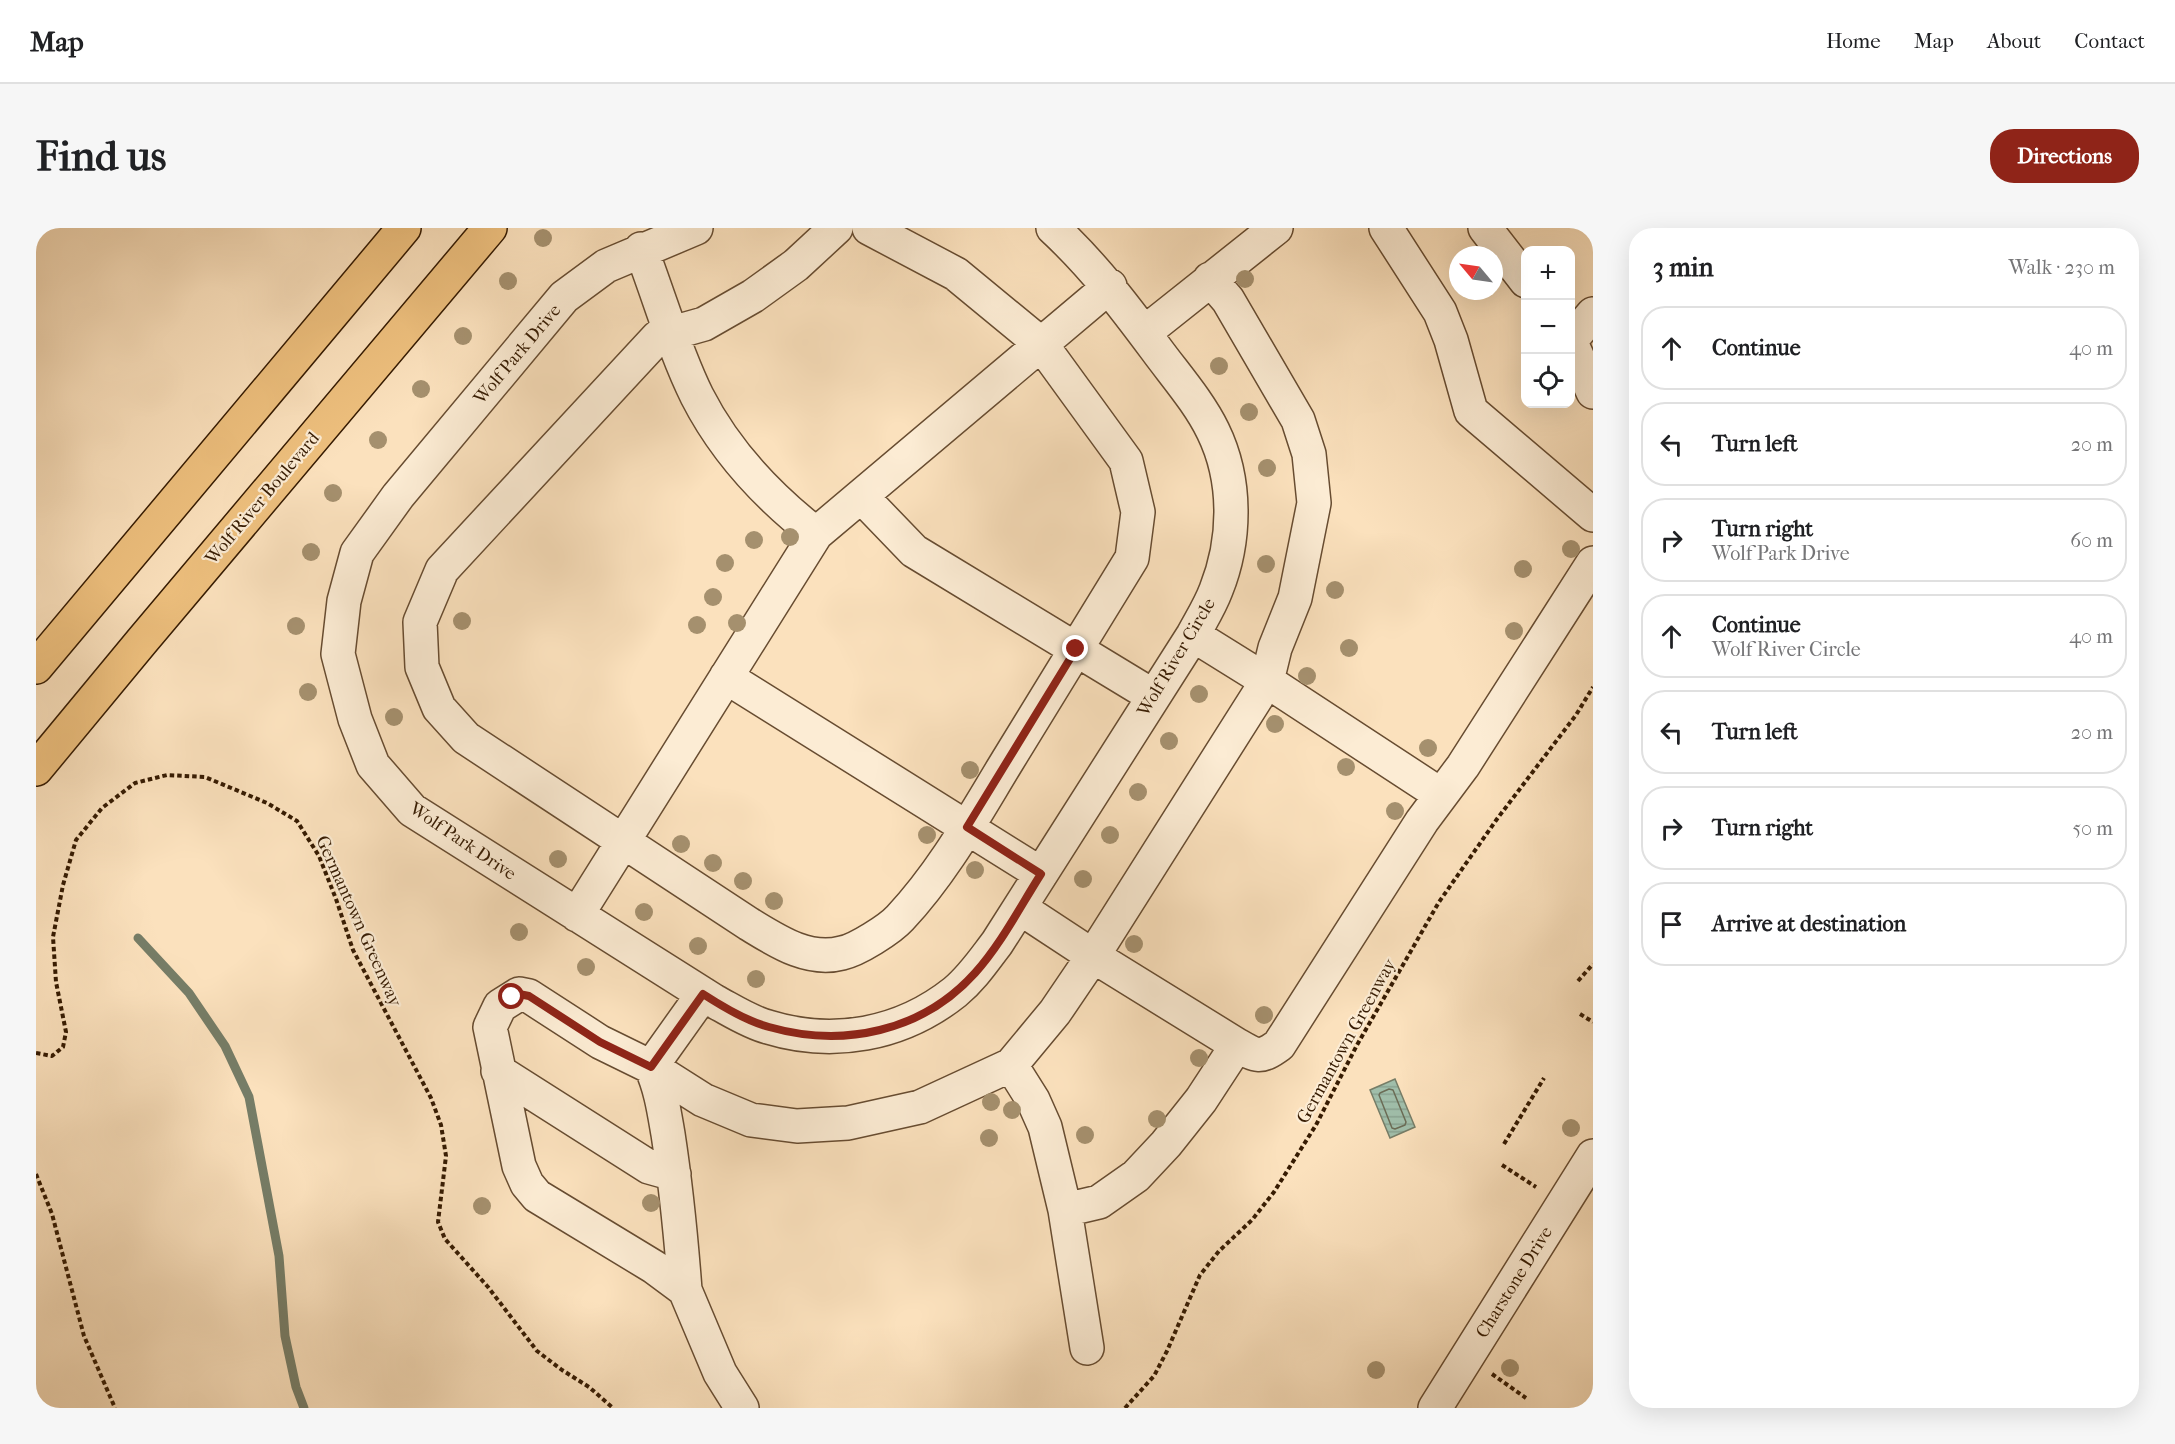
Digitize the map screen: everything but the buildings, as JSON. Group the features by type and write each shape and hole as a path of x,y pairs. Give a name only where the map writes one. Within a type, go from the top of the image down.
{"main road":[{"path":"36,667 404,228"},
{"name":"Wolf River Boulevard","path":"36,769 490,228"}],"street":[{"name":"Wolf Park Drive","path":"696,228 606,266 564,297 398,496 357,553 344,601 338,654 355,720 373,765 412,810 703,994 745,1018 766,1027 794,1033 826,1036 862,1035 886,1029 934,1007"},
{"path":"836,228 796,266 753,296 704,324 657,337 442,570 420,622 422,667 439,708 466,738 749,924 788,947 822,955 843,953 898,920 927,887 967,827 1132,558 1138,512 1126,460 1041,344 956,274 869,228"},
{"name":"Wolf River Circle","path":"934,1007 975,973 1020,908 1193,635 1216,590 1226,553 1231,520 1230,489 1213,431 1110,286 1053,228"},
{"path":"1144,333 1276,228"},
{"path":"1386,228 1440,312 1451,340 1471,411 1593,515"},
{"path":"1485,228 1521,275"},
{"path":"642,249 697,395 716,428 769,495 816,534"},
{"path":"685,1290 654,1267 537,1196 527,1184 519,1166 490,1027 500,1006 519,994 529,996 600,1042 651,1067 703,1100 751,1120 797,1126 848,1123 920,1107 1011,1065 1055,1012 1093,956 1267,681 1275,648 1295,598 1314,503 1310,454 1298,420 1228,300 1210,279"},
{"path":"577,915 816,534 1110,286"},
{"path":"1575,335 1593,314"},
{"path":"1575,349 1593,392"},
{"path":"861,496 914,551 1153,696"},
{"path":"1020,908 1237,1045 1254,1055 1266,1054 1279,1045 1416,831 1463,766 1593,563"},
{"path":"1193,635 1441,795"},
{"path":"726,677 1041,874"},
{"path":"651,1067 703,994"},
{"path":"1065,1210 1098,1202 1136,1176 1201,1100 1237,1045"},
{"path":"1011,1065 1033,1100 1046,1127 1065,1210 1087,1348"},
{"path":"651,1067 659,1085 674,1174 685,1290 720,1373 742,1408"},
{"path":"498,1071 650,1167 674,1174"},
{"name":"Charstone Drive","path":"1435,1408 1593,1156"}],"path":[{"name":"Germantown Greenway","path":"1125,1408 1154,1376 1200,1275 1219,1251 1252,1221 1274,1192 1316,1125 1357,1045 1439,902 1497,819 1570,724 1593,687"},
{"name":"Germantown Greenway","path":"36,1053 52,1056 63,1047 66,1032 56,982 53,937 63,885 76,840 102,808 135,783 167,775 205,777 267,803 297,821 319,856 353,950 431,1098 441,1125 446,1156 438,1222 444,1239 488,1287 537,1351 589,1387 613,1408"},
{"path":"1578,981 1593,964"},
{"path":"1580,1014 1593,1022"},
{"path":"1504,1144 1544,1078"},
{"path":"1502,1165 1563,1204"},
{"path":"36,1174 52,1214 84,1336 115,1408"},
{"path":"1467,1356 1526,1398"}],"water":[{"path":"1395,1079 1415,1127 1390,1138 1370,1090"}],"waterway":[{"path":"138,938 189,993 225,1046 249,1097 279,1256 285,1336 296,1387 304,1408"}],"route":[{"path":"512,997 519,994 529,996 600,1042 651,1067 703,994 766,1027 826,1036 862,1035 886,1029 934,1007 975,973 1041,874 967,827 1076,649"}]}
